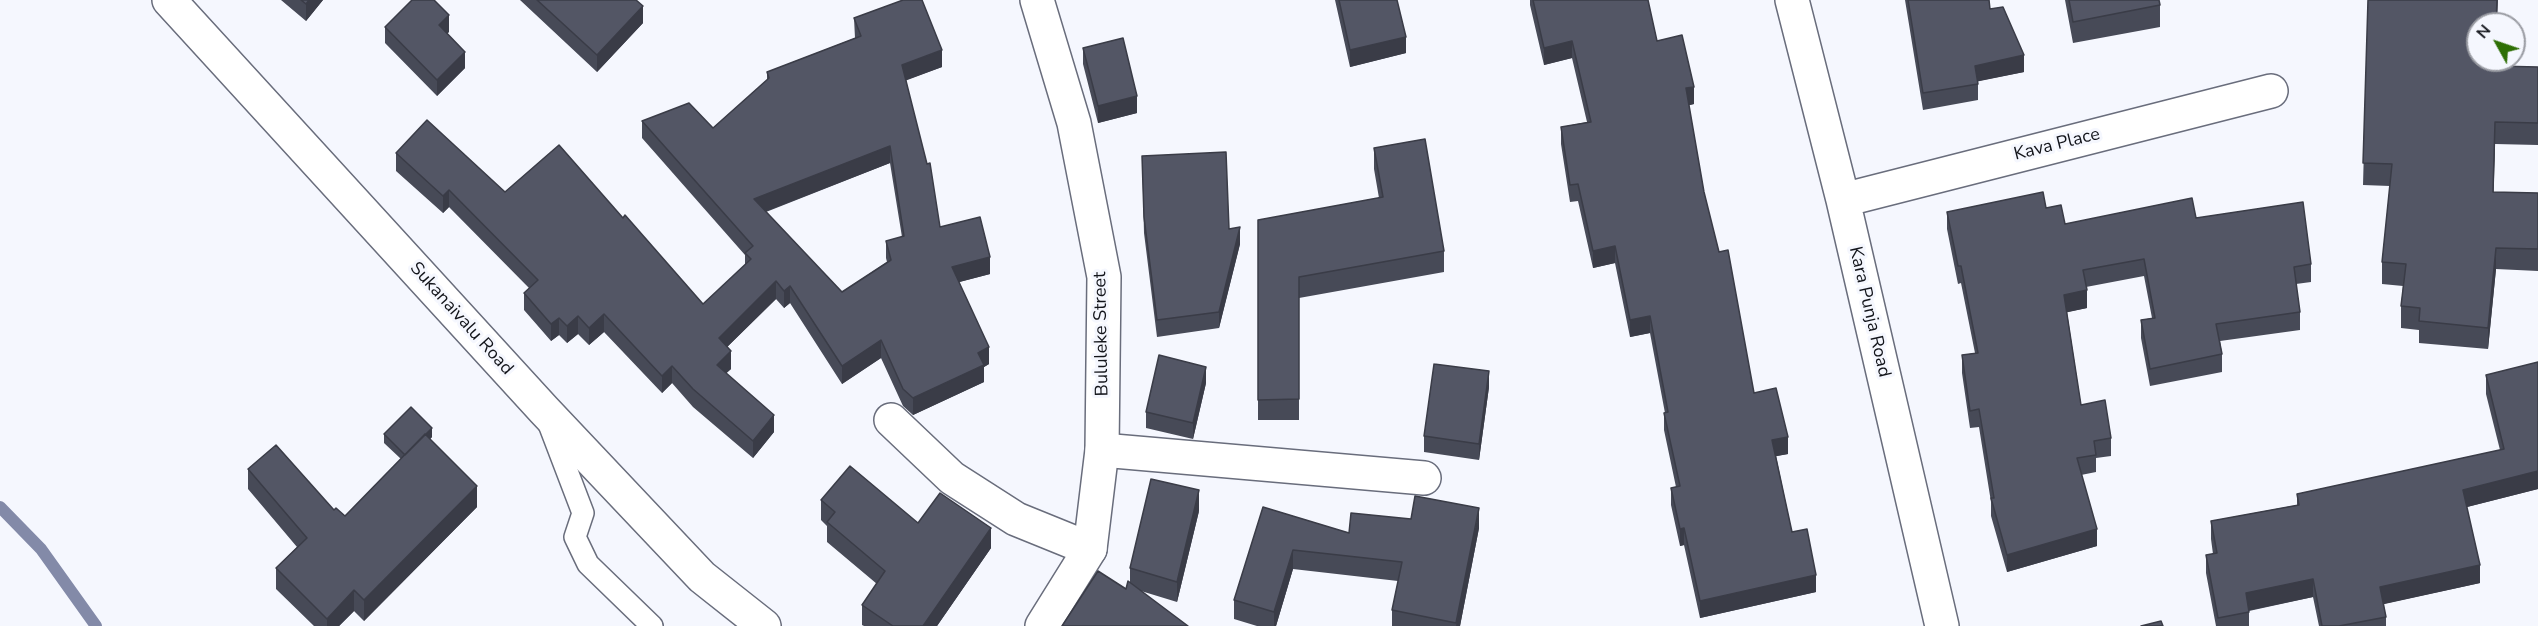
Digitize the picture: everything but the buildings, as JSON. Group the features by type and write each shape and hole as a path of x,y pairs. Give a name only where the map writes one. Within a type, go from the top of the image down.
{"street":[{"name":"Sukanaivalu Road","path":"169,0 544,410 702,577 764,626"},
{"name":"Bululeke Street","path":"1037,0 1074,123 1104,277 1102,450 1090,549 1042,626"},
{"name":"Kara Punja Road","path":"1792,0 1843,200 1942,626"},
{"name":"Kava Place","path":"1843,200 2271,91"},
{"path":"891,420 961,484 1016,519 1090,549"},
{"path":"1102,450 1424,478"}],"lane":[{"path":"544,410 583,513 575,537 588,564 652,626"}],"waterway":[{"path":"0,507 41,549 96,626"}]}
